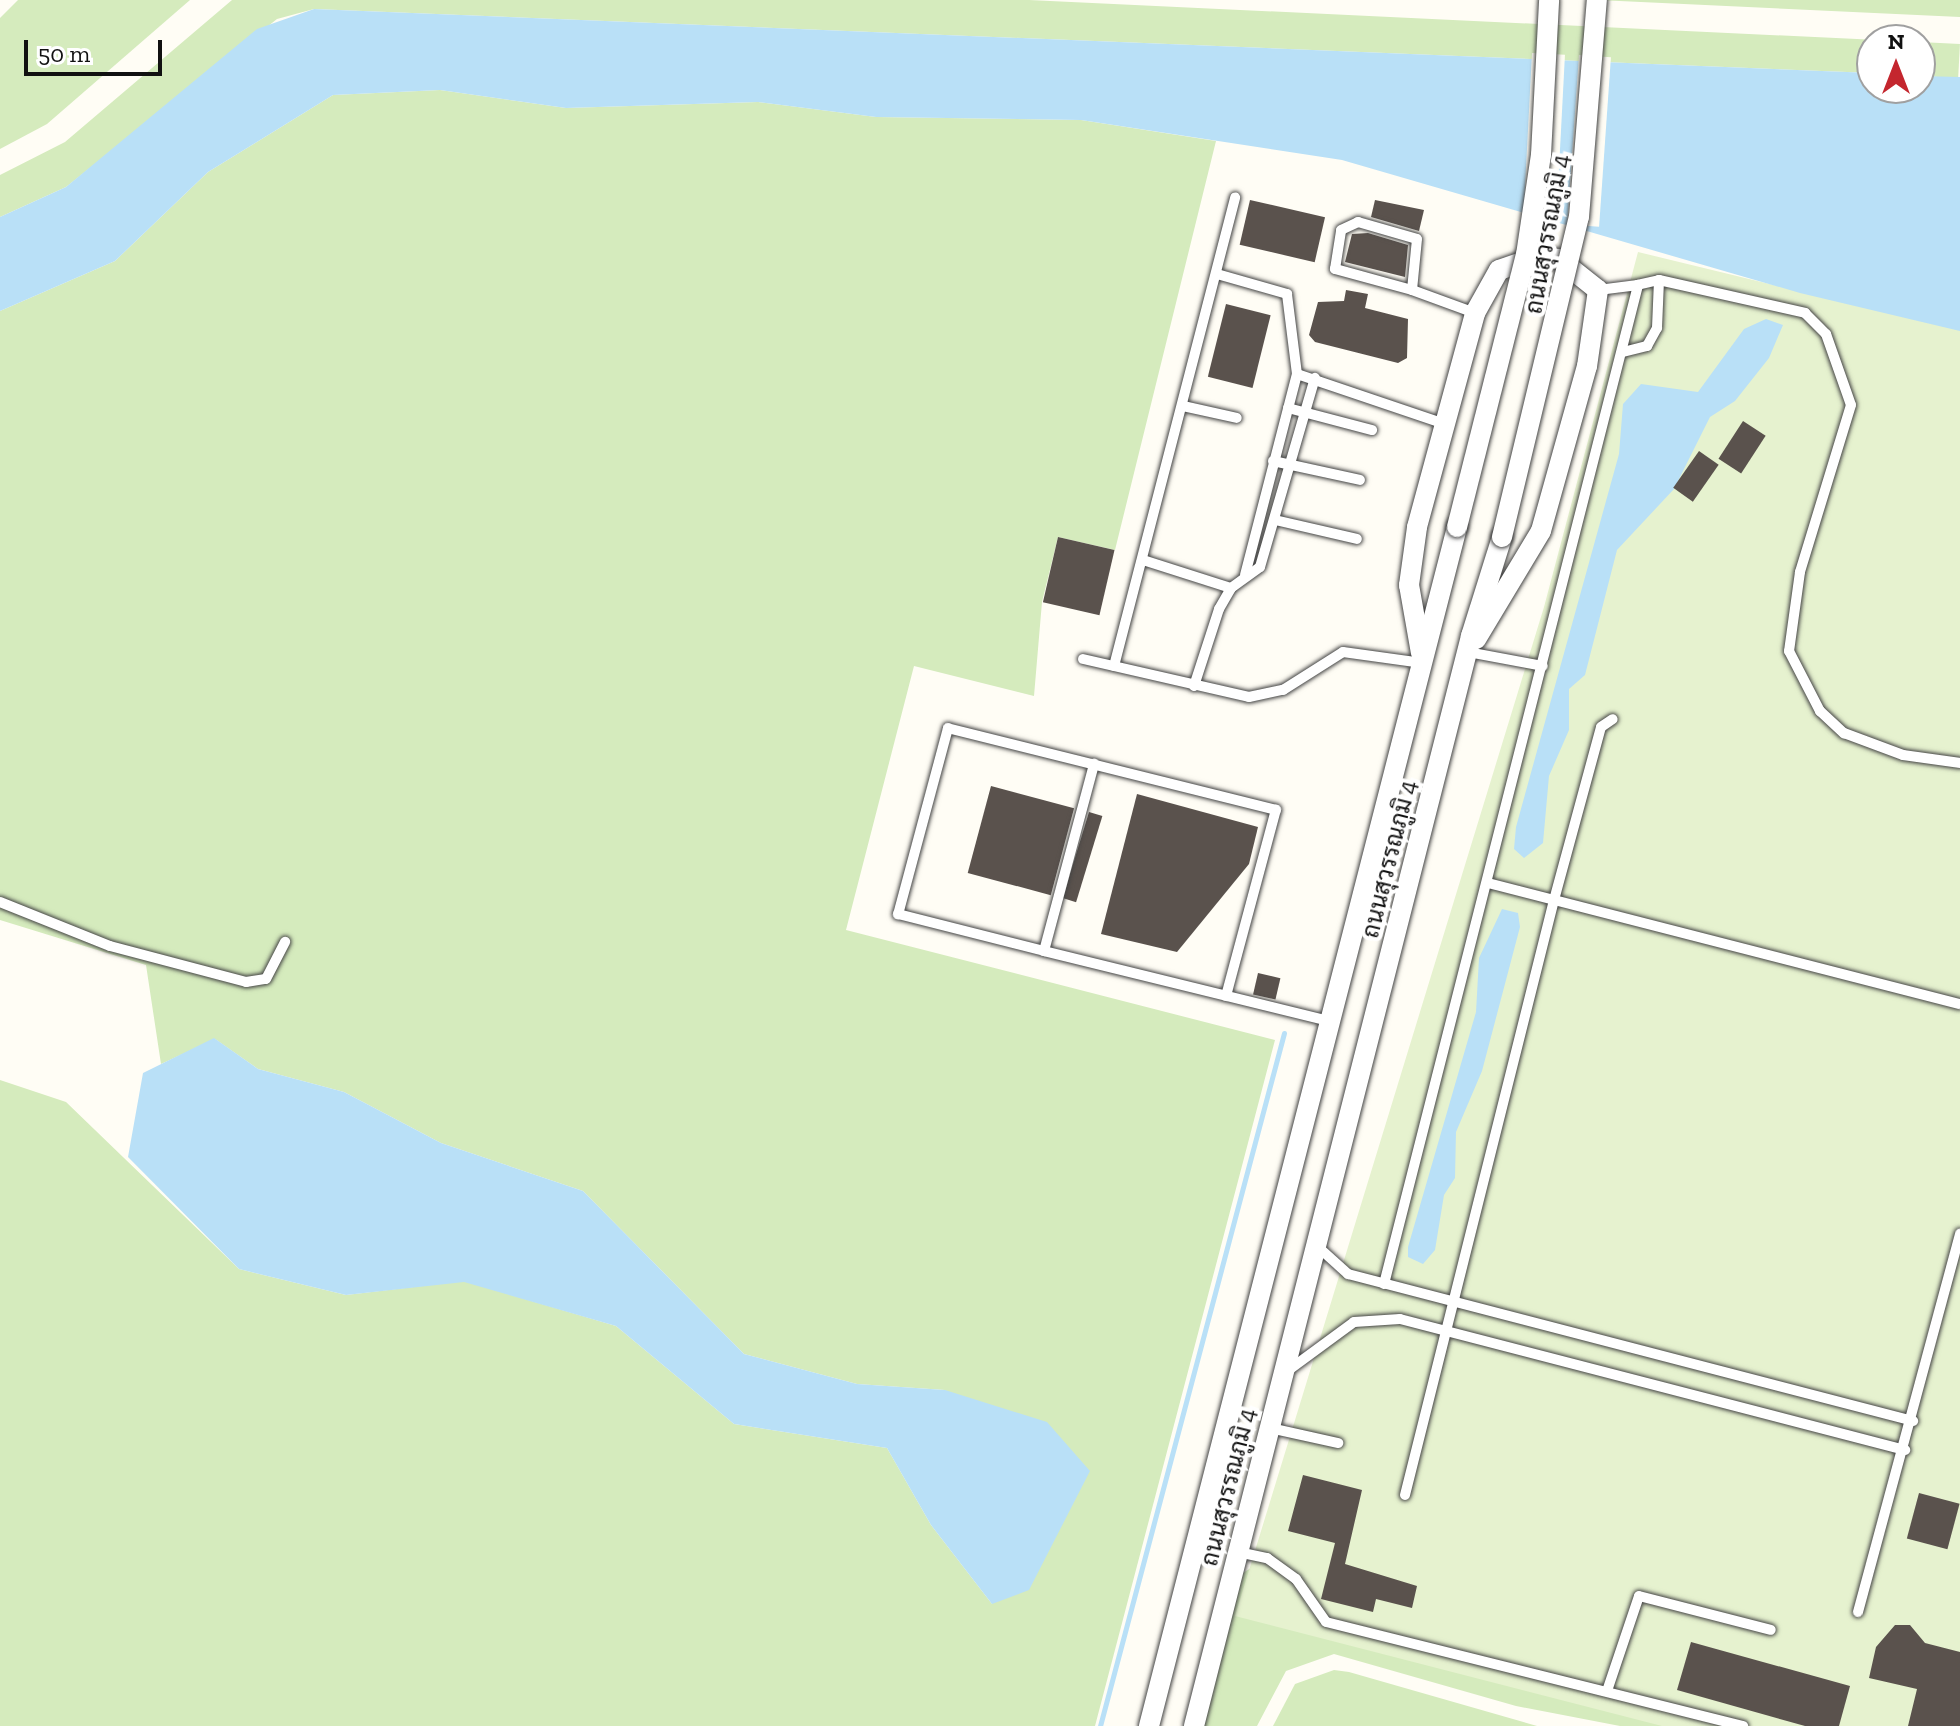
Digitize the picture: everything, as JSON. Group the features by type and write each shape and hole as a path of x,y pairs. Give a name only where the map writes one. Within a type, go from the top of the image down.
{"street":[{"name":"ถนนสุวรรณภูมิ 4","path":"1149,1726 1526,255 1541,155 1549,0"},
{"name":"ถนนสุวรรณภูมิ 4","path":"1194,1726 1468,650 1502,537 1579,217 1597,0"},
{"path":"1422,662 1409,585 1445,424 1475,313 1499,270 1537,257 1578,269 1598,290 1587,366 1541,531 1468,650"}],"lane":[{"path":"1114,666 1235,197"},
{"path":"1412,290 1415,237 1358,222 1343,226 1335,269 1412,290 1475,313"},
{"path":"1217,274 1287,294 1297,374 1245,575"},
{"path":"1623,352 1653,339 1659,280"},
{"path":"1598,290 1659,280 1805,313 1834,347 1851,405 1800,572 1789,651 1820,711 1844,733 1903,755 1960,763"},
{"path":"1384,1284 1638,285"},
{"path":"1297,374 1445,424"},
{"path":"1194,686 1231,588 1260,567 1315,378"},
{"path":"1183,406 1237,418"},
{"path":"1288,408 1372,430"},
{"path":"1273,461 1360,480"},
{"path":"1275,520 1357,539"},
{"path":"1143,560 1231,588"},
{"path":"1083,659 1194,686 1265,696 1353,650 1381,652 1422,662"},
{"path":"1468,650 1543,666"},
{"path":"1405,1495 1554,900 1601,727 1613,719"},
{"path":"1226,996 1276,810 948,728 898,914 1044,951 1226,996 1329,1021"},
{"path":"1044,951 1094,764"},
{"path":"1488,883 1960,1004"},
{"path":"0,902 110,946 246,982 266,979 285,942"},
{"path":"1858,1612 1913,1421 1960,1233"},
{"path":"1317,1246 1348,1274 1913,1421"},
{"path":"1285,1373 1373,1316 1905,1450"},
{"path":"1270,1428 1338,1443"},
{"path":"1238,1552 1267,1558 1296,1579 1326,1622 1743,1726"},
{"path":"1607,1691 1639,1596 1771,1630"}],"green space":[{"path":"18,0 190,0 47,124 0,149 0,18"},
{"path":"232,0 1029,0 1856,39 1856,72 314,9 277,19 66,187 0,217 0,175 65,142"},
{"path":"1598,0 1960,0 1960,17"},
{"path":"1936,43 1960,44 1958,78 1936,77"},
{"path":"440,90 566,108 758,102 876,117 1081,120 1216,141 1115,550 1058,537 1042,602 1034,696 914,666 846,930 1275,1040 1095,1726 0,1726 0,1080 66,1102 239,1269 346,1295 464,1281 616,1326 734,1424 887,1448 931,1525 992,1604 945,1390 857,1384 744,1354 583,1191 441,1143 344,1092 258,1069 215,1039 161,1064 146,965 0,920 0,311 115,261 208,172 333,95"},
{"path":"1638,252 1960,330 1960,1726 1662,1726 1235,1616 1544,607"},
{"path":"1251,1568 1719,1726 1620,1726 1516,1706 1334,1654 1286,1671 1257,1726 1199,1726 1236,1577"},
{"path":"1334,1670 1537,1726 1273,1726 1295,1684"}],"water":[{"path":"314,9 1856,72 1856,104 1936,104 1936,76 1960,77 1960,331 1800,293 1342,160 1081,120 876,117 758,102 566,108 440,90 333,95 208,172 115,261 0,311 0,217 66,187 257,29"},
{"path":"1766,319 1783,325 1769,358 1735,401 1710,417 1674,489 1617,550 1585,675 1569,689 1569,730 1549,776 1543,843 1524,858 1514,849 1516,827 1619,454 1623,404 1641,384 1698,392 1744,329"},
{"path":"1502,909 1518,913 1520,927 1482,1071 1456,1132 1455,1178 1444,1195 1435,1250 1423,1264 1408,1257 1408,1247 1476,1012 1479,958"},
{"path":"214,1038 258,1069 344,1092 441,1143 583,1191 744,1354 857,1384 945,1390 1047,1422 1090,1471 1029,1590 992,1604 931,1525 887,1448 734,1424 616,1326 464,1282 346,1295 239,1269 128,1157 143,1073"}],"pier":[{"path":"1532,53 1565,55 1557,213 1524,211"},
{"path":"1579,55 1611,57 1599,227 1567,225"}],"building":[{"path":"1250,200 1325,217 1315,262 1240,245"},
{"path":"1375,200 1424,210 1419,231 1371,217"},
{"path":"1368,233 1408,245 1405,277 1345,262 1352,234"},
{"path":"1346,290 1368,294 1365,308 1408,319 1407,358 1398,363 1315,342 1309,335 1318,302 1344,301"},
{"path":"1226,304 1271,315 1252,388 1208,377"},
{"path":"1743,421 1766,436 1741,473 1718,459"},
{"path":"1699,451 1719,465 1693,502 1673,488"},
{"path":"1058,537 1115,550 1099,615 1043,602"},
{"path":"991,786 1074,808 1051,895 968,873"},
{"path":"1137,794 1258,827 1249,864 1177,952 1101,934"},
{"path":"1089,812 1102,816 1076,902 1063,898"},
{"path":"1258,973 1280,978 1275,1000 1253,994"},
{"path":"1303,1475 1362,1490 1345,1564 1417,1586 1412,1608 1376,1599 1373,1612 1321,1599 1335,1543 1288,1531"},
{"path":"1919,1493 1960,1504 1947,1549 1907,1538"},
{"path":"1895,1625 1910,1625 1925,1643 1960,1652 1960,1726 1908,1726 1917,1689 1869,1678 1876,1647"},
{"path":"1691,1642 1850,1686 1839,1726 1805,1726 1677,1690"}],"waterway":[{"path":"1100,1726 1284,1033"}]}
